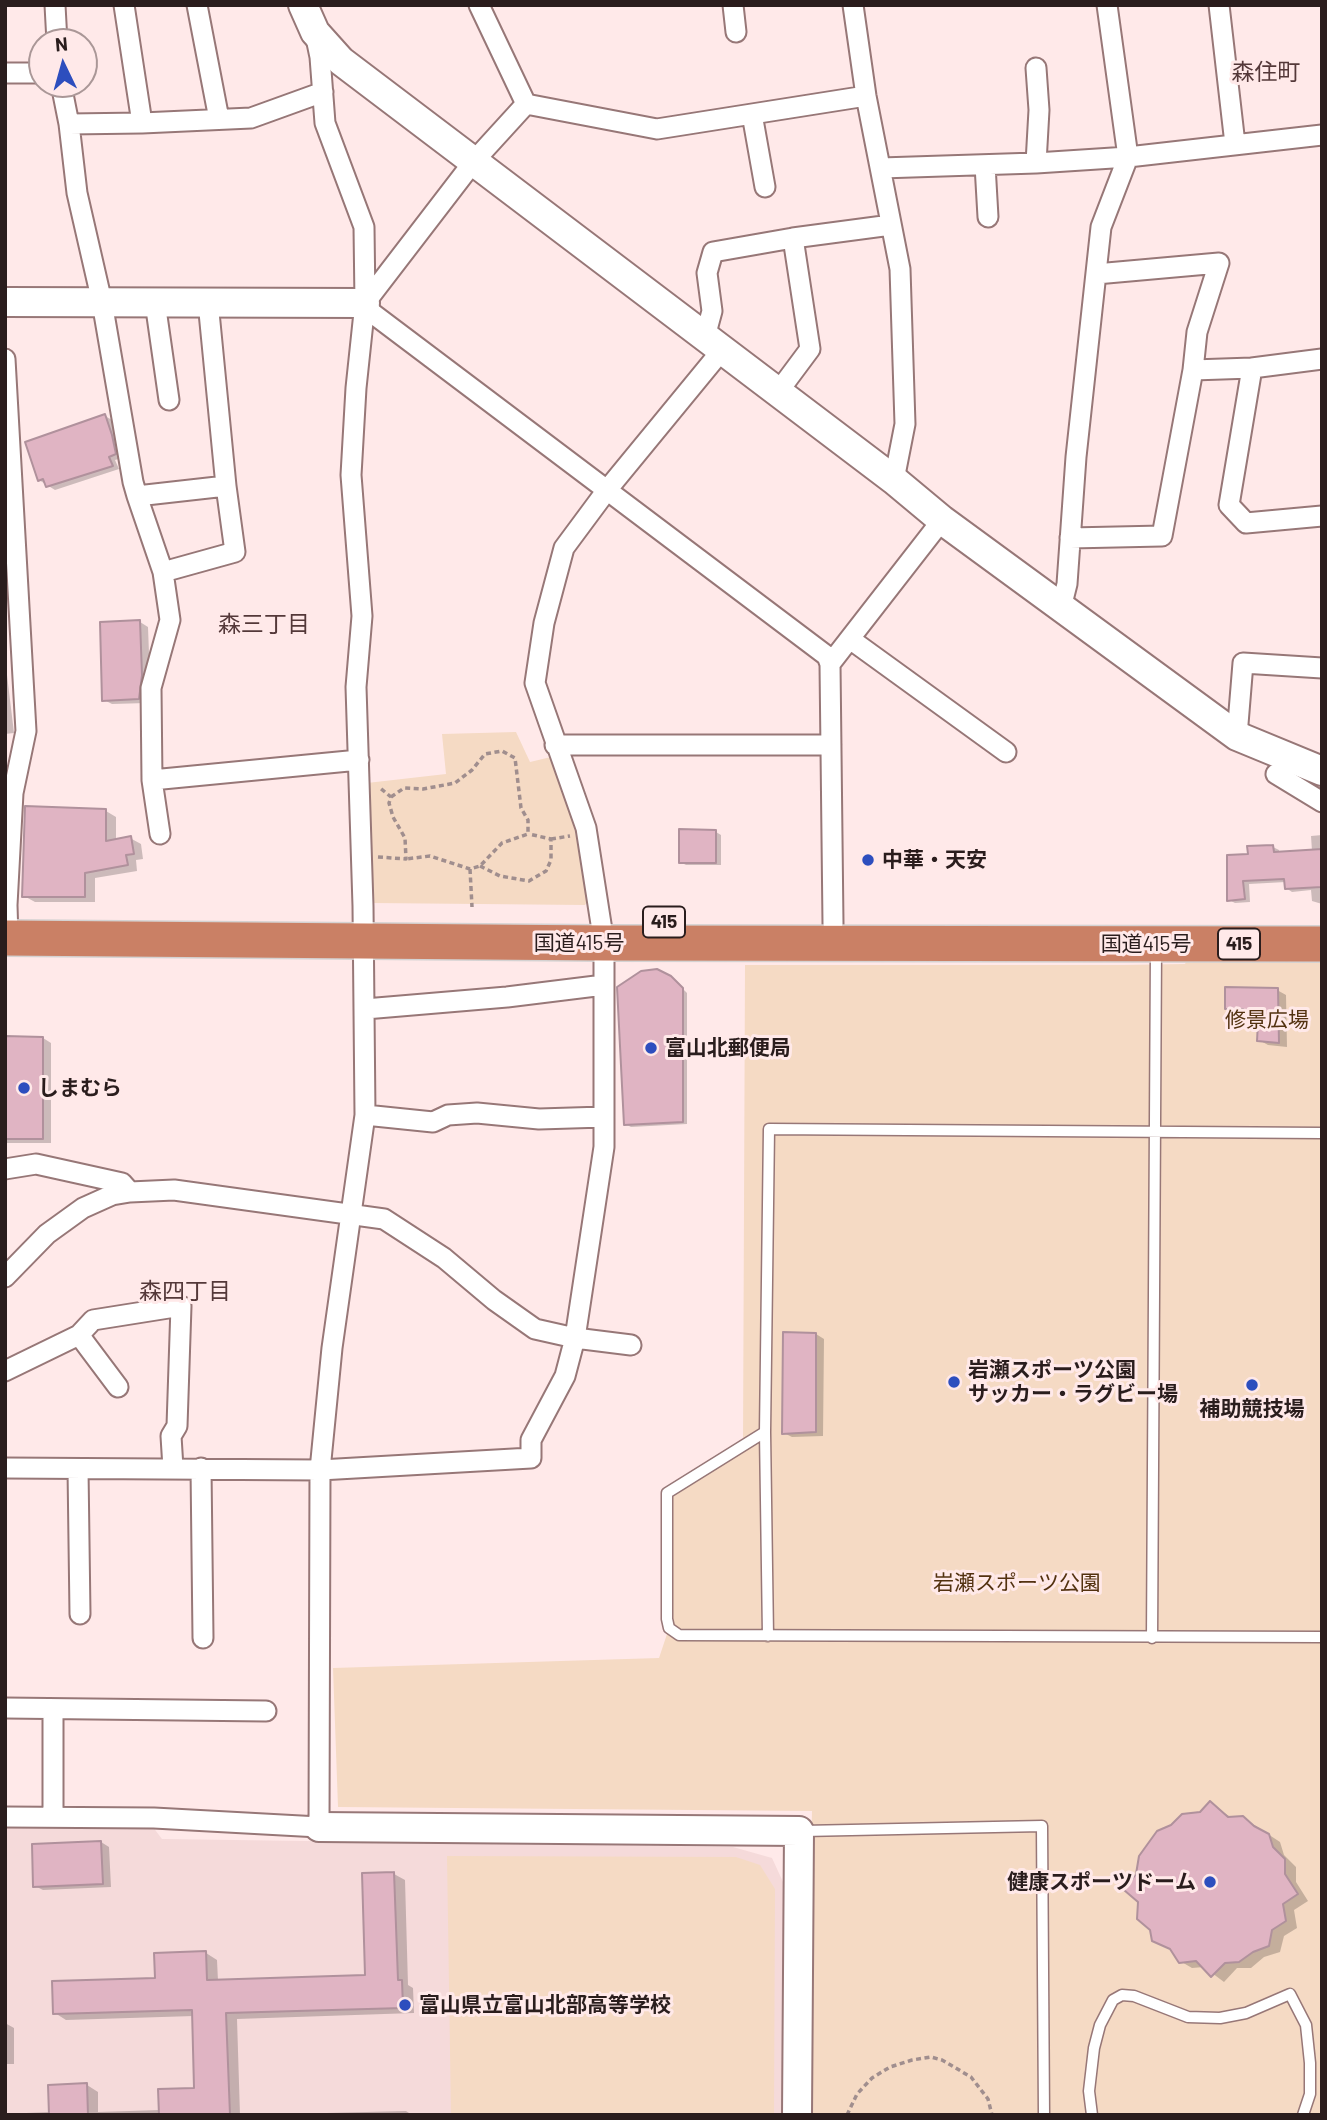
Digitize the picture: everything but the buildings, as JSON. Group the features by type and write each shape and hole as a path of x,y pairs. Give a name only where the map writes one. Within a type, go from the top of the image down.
{"highway":[{"name":"国道415号","path":"603,932 833,924 1322,926"},
{"name":"国道415号","path":"7,929 603,932 1156,944 1322,944"}],"street":[{"path":"55,5 56,28"},
{"path":"124,5 142,123"},
{"path":"197,5 219,119"},
{"path":"303,5 315,32 320,57 325,123 364,227 365,303 351,475 362,616 356,687 362,859 365,1115 332,1348 320,1470 319,1827"},
{"path":"479,5 526,104"},
{"path":"733,5 736,32"},
{"path":"853,5 866,96 900,269 905,424 894,481"},
{"path":"1061,608 1067,584 1076,457 1101,227 1128,157 1107,5"},
{"path":"1219,5 1235,144"},
{"path":"315,32 341,61 1061,608 1237,736 1322,771"},
{"path":"1035,163 1039,110 1036,68"},
{"path":"5,74 28,73"},
{"path":"69,124 251,118 323,92"},
{"path":"526,104 657,129 866,96"},
{"path":"64,98 77,193 102,302 133,482 163,572 170,620 151,688 152,780 160,834"},
{"path":"365,303 474,161 526,104"},
{"path":"751,114 765,187"},
{"path":"881,168 1128,157 1322,135"},
{"path":"985,165 988,217"},
{"path":"5,1468 320,1470 531,1458 531,1440 565,1377 575,1338 604,1147 603,932 586,828 535,683 544,623 564,548 713,344 707,273 713,252 891,225"},
{"path":"778,392 810,349 793,238"},
{"path":"1070,538 1162,536 1193,370 1197,332 1219,263 1096,274"},
{"path":"5,302 365,303"},
{"path":"155,302 169,400"},
{"path":"163,572 235,552 208,302"},
{"path":"365,303 372,313 827,656 830,664 833,924"},
{"path":"5,359 26,731 13,793 7,929"},
{"path":"1193,370 1252,368 1322,359"},
{"path":"1252,368 1229,505 1245,523 1322,516"},
{"path":"137,496 226,486"},
{"path":"830,664 942,520"},
{"path":"850,639 1006,752"},
{"path":"1237,736 1243,663 1322,668"},
{"path":"555,745 831,745"},
{"path":"152,780 359,760"},
{"path":"1276,774 1322,802"},
{"path":"365,1009 507,997 604,985"},
{"path":"365,1115 433,1122 449,1115 477,1113 538,1119 604,1117"},
{"path":"5,1169 36,1164 122,1183 130,1192"},
{"path":"5,1277 47,1234 83,1208 112,1195 174,1190 384,1219 444,1258 494,1300 535,1329 575,1338 631,1345"},
{"path":"5,1371 79,1335 93,1320 181,1306 177,1426 172,1436 173,1468"},
{"path":"79,1335 118,1387"},
{"path":"201,1468 203,1638"},
{"path":"78,1469 80,1614"},
{"path":"5,1708 266,1711"},
{"path":"53,1709 53,1817"},
{"path":"5,1817 154,1818 319,1827 799,1830 797,2115"}],"lane":[{"path":"1152,1638 1156,944"},
{"path":"768,1636 765,1432 769,1129 1322,1133"},
{"path":"765,1432 667,1493 667,1619 669,1628 679,1635 1322,1637"},
{"path":"799,1830 1042,1826 1044,2115"},
{"path":"1092,2115 1089,2091 1094,2048 1100,2025 1113,2000 1122,1995 1134,1996 1188,2017 1220,2018 1246,2013 1290,1994 1306,2025 1310,2094 1303,2115"}],"path":[{"path":"391,796 404,788 423,789 455,783 485,754 502,751 515,758 521,808 528,820 528,834"},
{"path":"360,786 375,785 391,796"},
{"path":"391,796 393,817 405,838 406,859"},
{"path":"362,859 430,856 470,869 480,866 502,843 528,834 551,839 551,860 546,871 530,881 500,876 480,866"},
{"path":"470,869 472,907"},
{"path":"847,2115 857,2094 872,2077 890,2067 931,2057 942,2060 971,2077 988,2099 992,2115"}],"shaded area":[{"name":"富山県立富山北部高等学校","path":"5,1826 153,1827 162,1839 733,1847 772,1858 789,1895 786,2115 5,2115"}],"green space":[{"path":"516,732 530,762 551,757 558,771 575,831 588,900 585,905 372,903 367,783 446,774 442,734"},
{"name":"岩瀬スポーツ公園","path":"1322,962 1322,2115 805,2115 812,1811 338,1807 333,1668 659,1658 669,1628 667,1493 743,1445 745,965 1124,965"},
{"path":"447,1856 736,1857 760,1865 775,1889 774,2115 451,2115"}],"place":[{"name":"中華・天安","path":"868,860"},
{"name":"富山北郵便局","path":"651,1048"},
{"name":"しまむら","path":"24,1088"},
{"name":"岩瀬スポーツ公園 サッカー・ラグビー場","path":"954,1382"},
{"name":"補助競技場","path":"1252,1385"},
{"name":"健康スポーツドーム","path":"1210,1882"},
{"name":"富山県立富山北部高等学校","path":"405,2005"}],"district":[{"name":"森住町","path":"1266,72"},
{"name":"森三丁目","path":"264,624"},
{"name":"森四丁目","path":"185,1291"}],"park label":[{"name":"修景広場","path":"1267,1020"}]}
